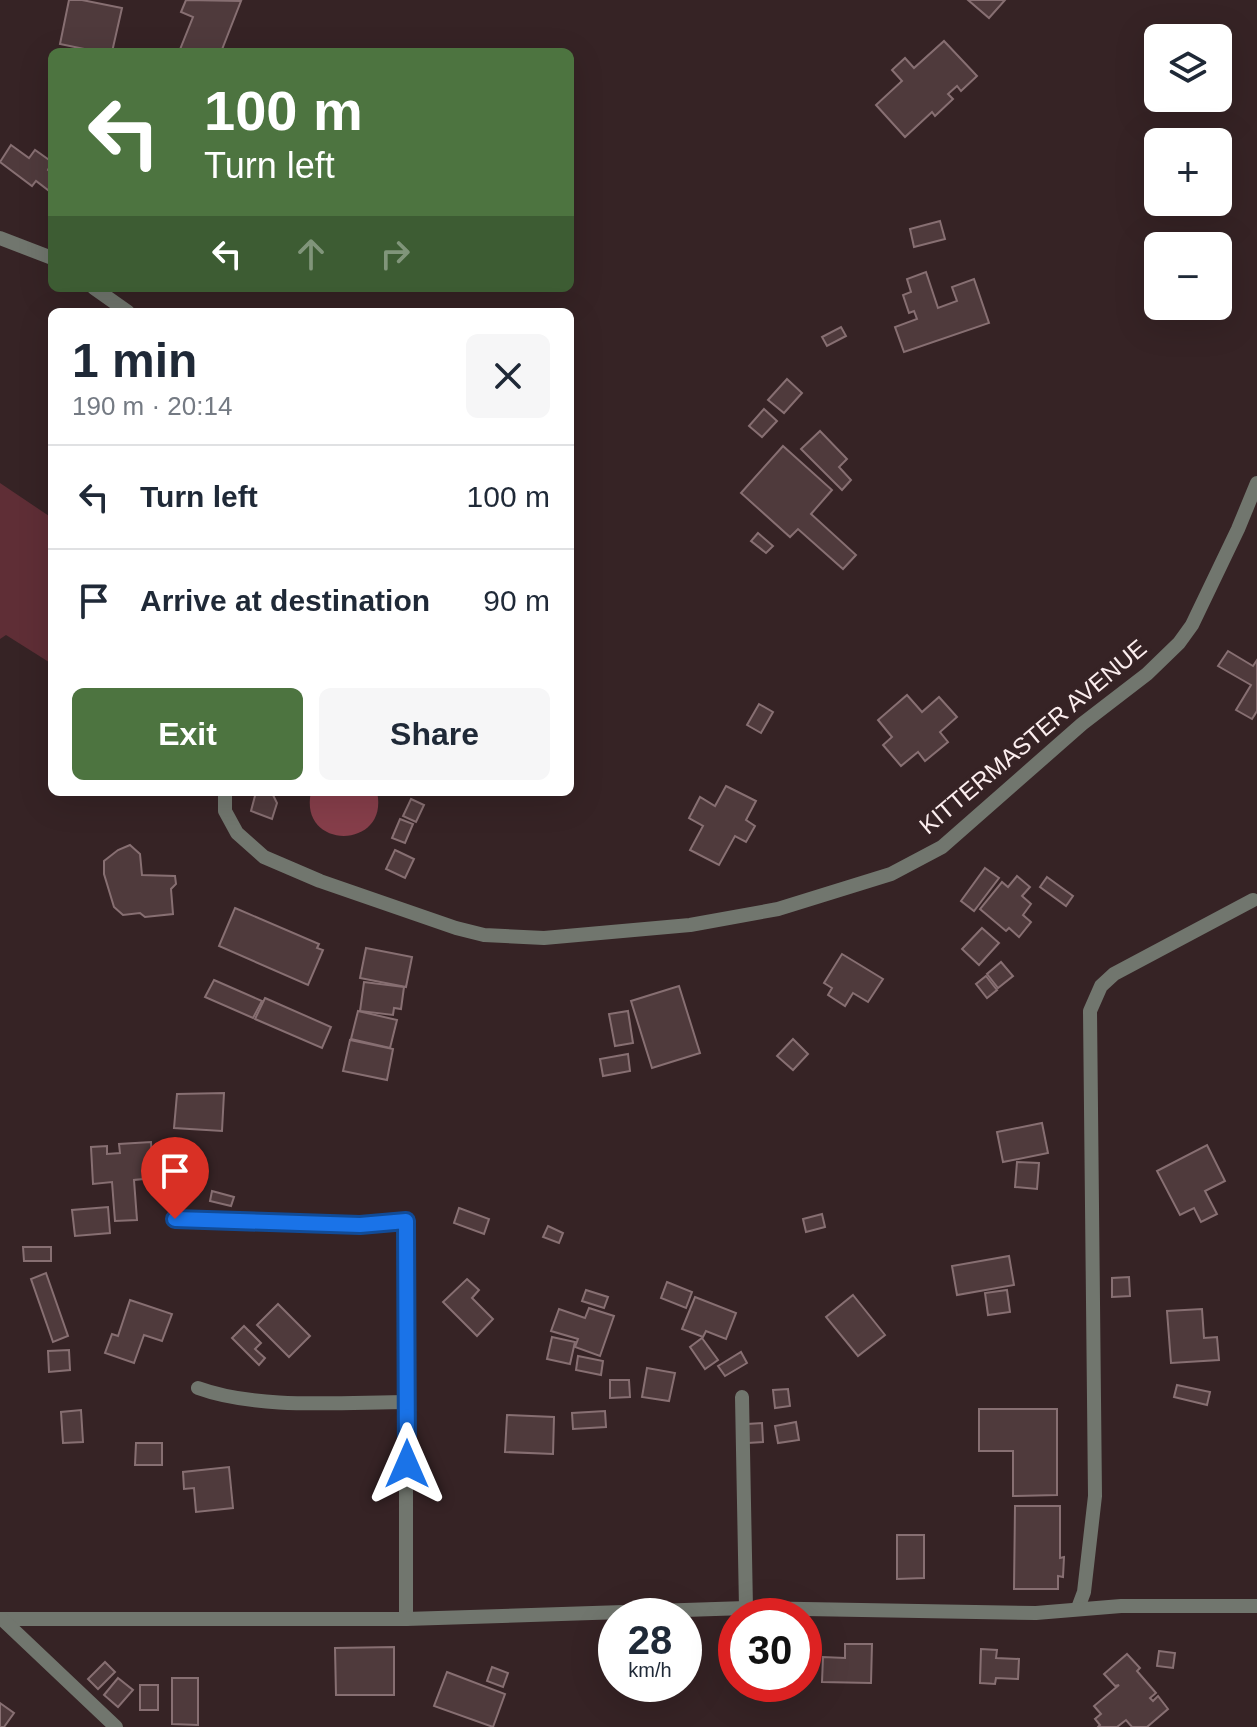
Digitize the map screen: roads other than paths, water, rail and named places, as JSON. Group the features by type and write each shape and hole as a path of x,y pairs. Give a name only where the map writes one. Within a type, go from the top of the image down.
{"street":[{"path":"0,238 48,256"},
{"path":"100,292 122,308"},
{"name":"KITTERMASTER AVENUE","path":"225,796 225,811 237,833 264,857 320,881 484,935 544,938 690,925 778,909 891,874 942,847 1038,761 1147,674 1179,643 1192,625 1257,483"},
{"path":"1078,1608 1084,1592 1095,1496 1090,1011 1101,986 1114,974 1253,900"},
{"path":"175,1219 360,1225 406,1221 406,1619"},
{"path":"198,1388 245,1400 408,1402"},
{"path":"742,1397 746,1598"},
{"path":"822,1609 1036,1613 1078,1608 1198,1604 1257,1606"},
{"path":"1,1619 406,1619 718,1609"},
{"path":"1,1619 116,1727"}]}
